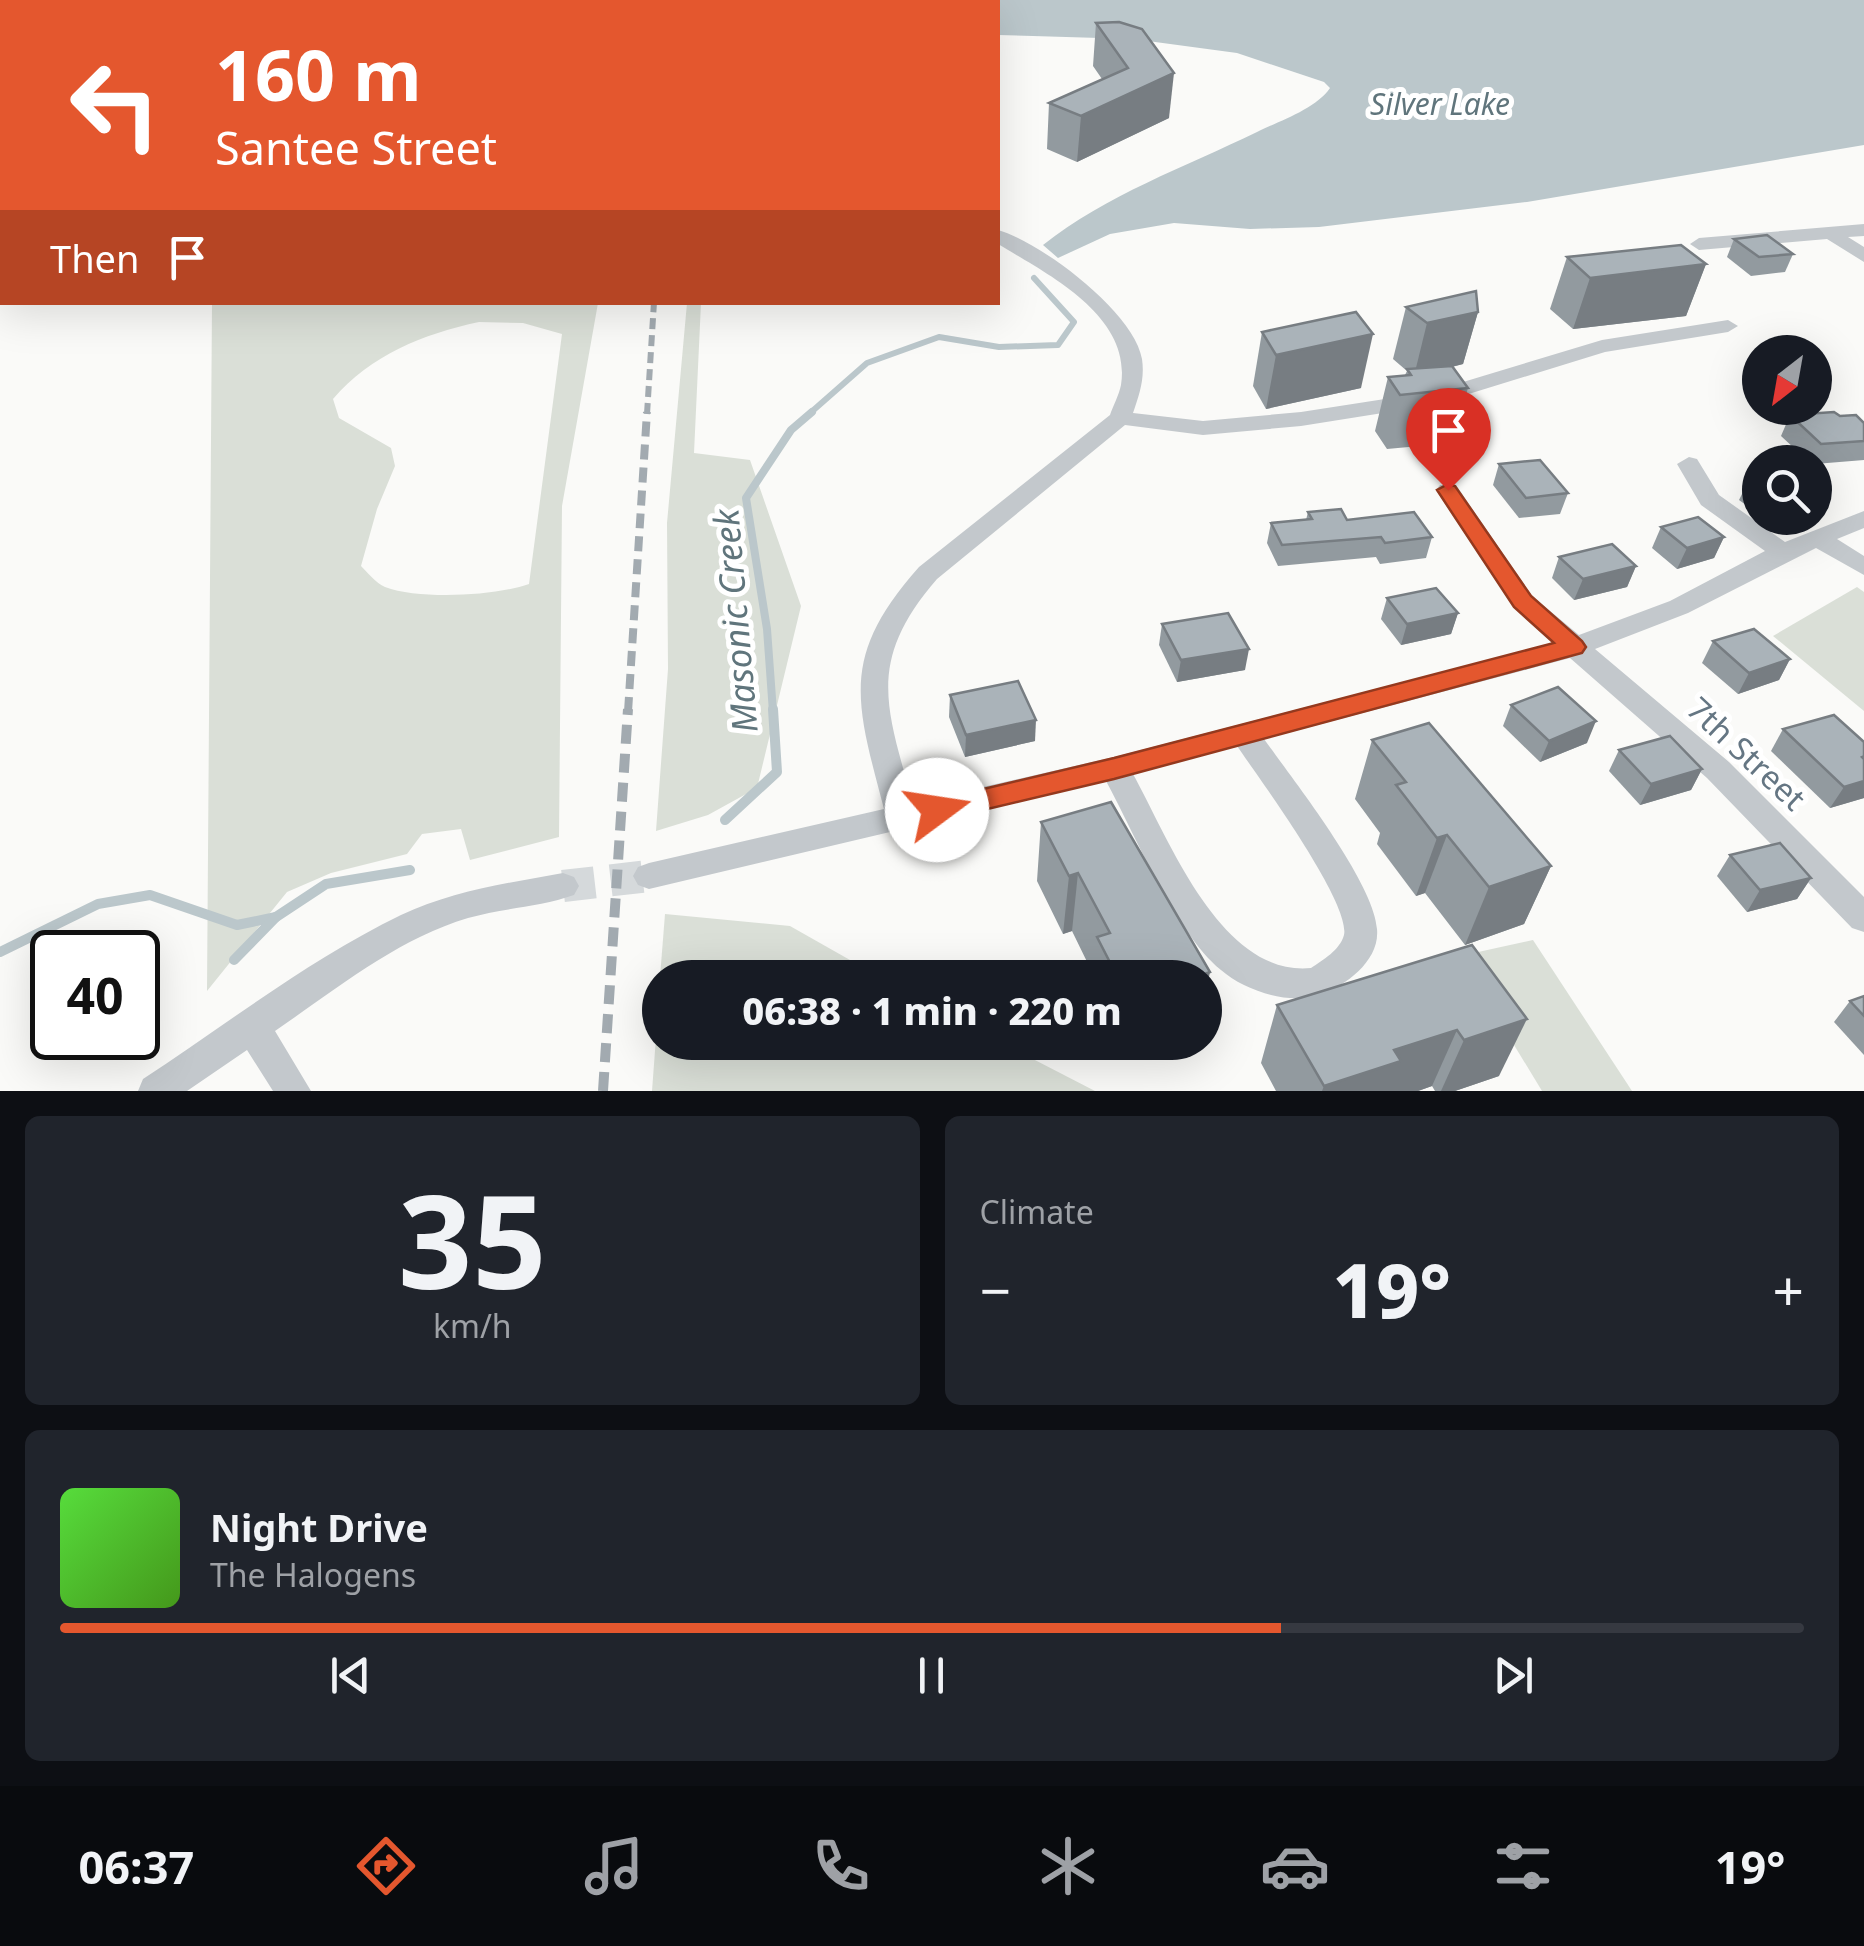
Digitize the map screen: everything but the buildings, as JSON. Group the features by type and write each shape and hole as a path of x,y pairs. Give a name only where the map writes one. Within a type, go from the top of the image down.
{"street":[{"path":"1698,244 1864,230"},
{"path":"1829,232 1864,256"},
{"path":"902,819 871,684 884,629 908,592 928,573 1120,418 1131,397 1136,372 1122,333 1092,298 1000,237"},
{"path":"1120,418 1203,428 1300,419 1433,398 1602,346 1728,326"},
{"path":"1689,464 1710,500 1782,552"},
{"name":"7th Street","path":"1448,490 1523,602 1718,770 1864,918"},
{"path":"648,876 1114,768 1574,647 1679,607 1782,552 1864,519"},
{"path":"1818,538 1864,567"},
{"path":"1114,768 1207,932 1233,961 1276,981 1317,982 1343,965 1358,946 1361,925 1346,888 1242,732"},
{"path":"156,1091 356,957 416,924 468,905 563,886"},
{"path":"253,1028 292,1091"}],"shaded area":[{"path":"212,305 598,305 562,506 559,837 470,860 461,829 422,834 407,854 331,873 287,892 207,991","holes":["479,322 523,323 562,334 529,584 457,595 417,594 385,587 375,580 361,566 377,509 395,466 391,448 339,418 333,399 381,358 438,333"]},
{"path":"687,305 701,305 694,453 750,460 801,606 757,788 708,815 656,831 668,669 667,523"},
{"path":"1857,587 1864,592 1864,711 1773,636"},
{"path":"665,914 790,926 850,960 661,960"},
{"path":"1533,940 1632,1091 1542,1091 1460,956"},
{"path":"654,1060 1035,1060 1095,1091 652,1091"}],"water":[{"name":"Silver Lake","path":"1000,0 1864,0 1864,145 1527,202 1319,227 1250,229 1174,223 1110,234 1058,258 1043,245 1067,227 1147,183 1296,114 1330,88 1324,82 1237,53 1133,39 1000,35"}],"waterway":[{"name":"Masonic Creek","path":"809,414 867,363 939,337 999,347 1058,345 1074,322 1034,278"},
{"name":"Masonic Creek","path":"773,712 767,629 746,498 791,430 812,412"},
{"name":"Masonic Creek","path":"725,820 777,772 773,709"},
{"name":"Masonic Creek","path":"276,917 326,884 410,870"},
{"name":"Masonic Creek","path":"0,952 98,904 150,895 237,925 276,917"},
{"name":"Masonic Creek","path":"234,960 276,917"}],"tunnel":[{"path":"563,886 649,876"}],"railway":[{"path":"647,414 654,305"},
{"path":"628,712 647,412"},
{"path":"603,1091 628,709"}],"route":[{"path":"937,810 1114,768 1574,647 1523,602 1448,490"}]}
